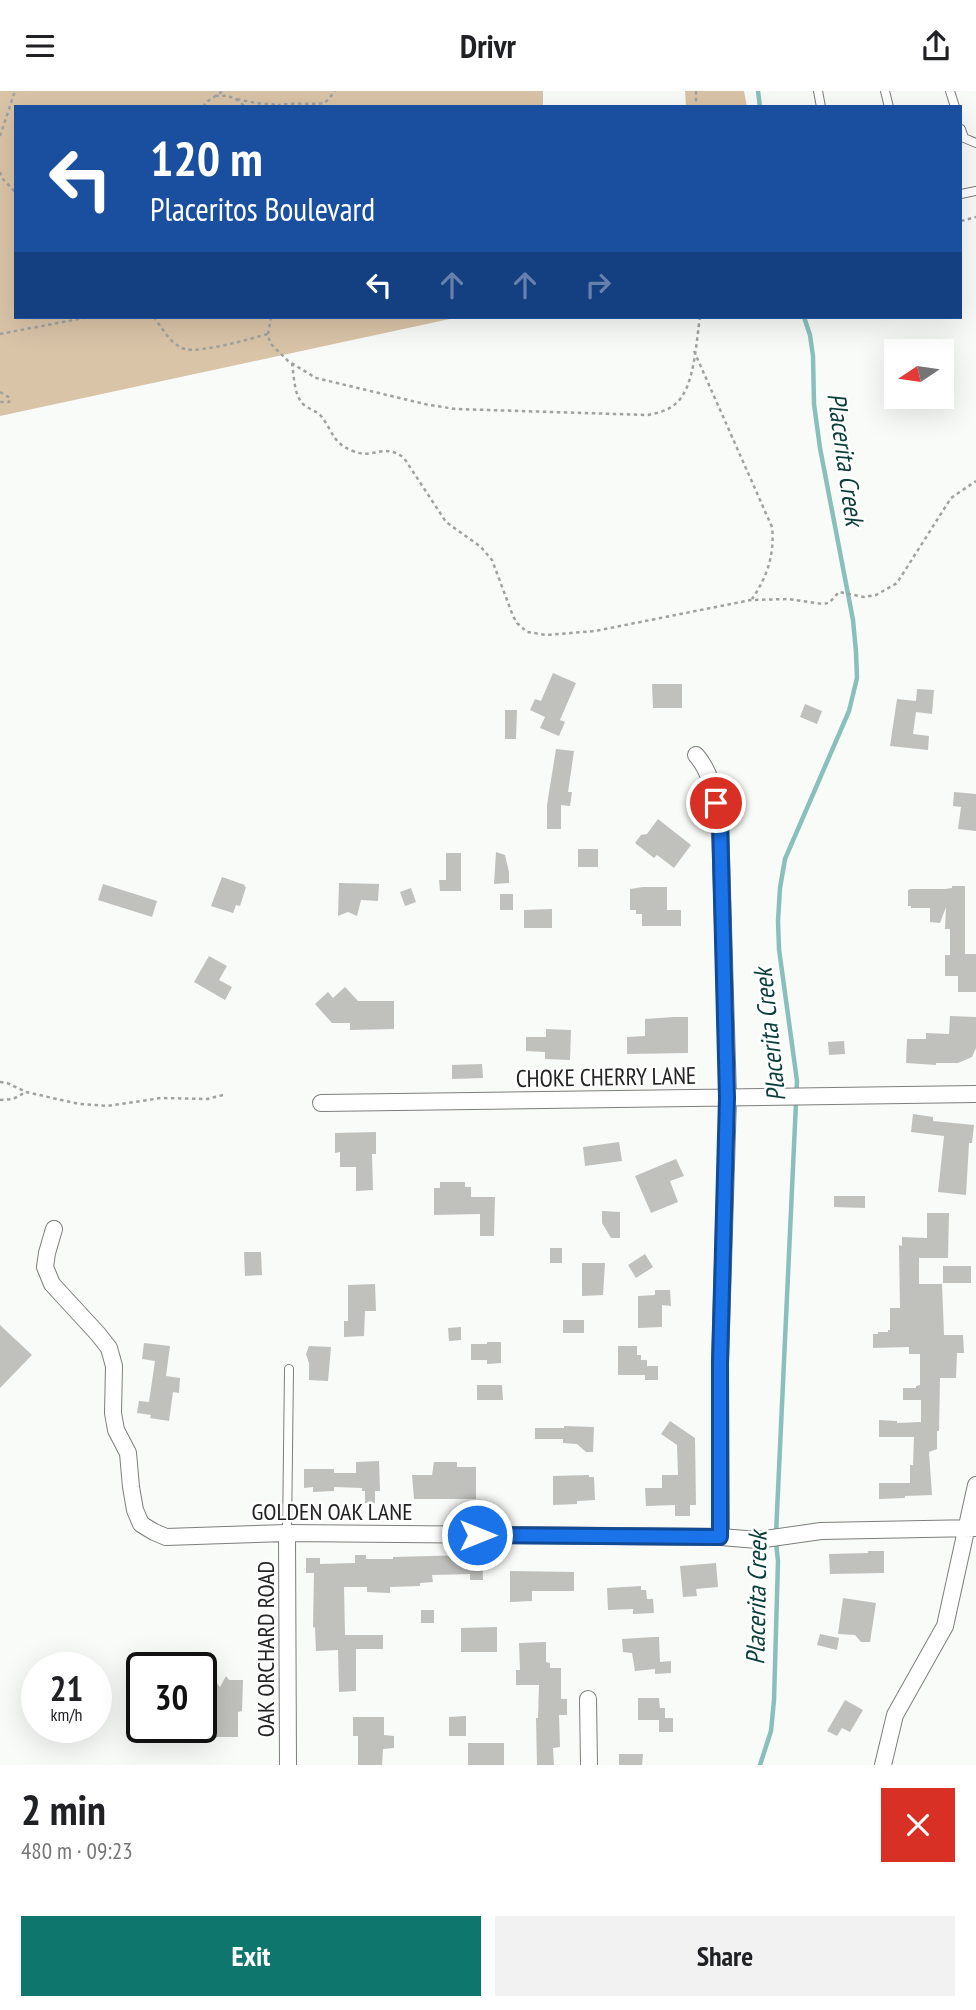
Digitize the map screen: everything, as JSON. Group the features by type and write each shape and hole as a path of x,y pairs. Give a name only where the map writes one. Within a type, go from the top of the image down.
{"street":[{"path":"696,755 713,786 720,821 727,1098 720,1363 720,1537"},
{"name":"CHOKE CHERRY LANE","path":"321,1103 976,1094"},
{"name":"GOLDEN OAK LANE","path":"54,1229 45,1267 52,1284 109,1348 114,1366 113,1413 116,1430 128,1453 135,1510 141,1524 166,1537 287,1533 720,1537 758,1540 821,1531 971,1529"},
{"path":"883,1765 895,1715 945,1626 971,1529 976,1485"},
{"name":"OAK ORCHARD ROAD","path":"287,1533 288,1765"},
{"path":"588,1699 589,1765"}],"lane":[{"path":"962,139 976,143"},
{"path":"287,1533 289,1369"}],"path":[{"path":"0,136 15,91"},
{"path":"206,105 223,91"},
{"path":"283,105 325,103 335,91"},
{"path":"215,96 229,95 271,105"},
{"path":"237,99 243,105"},
{"path":"0,172 14,191"},
{"path":"0,334 79,319"},
{"path":"156,319 173,342 186,349 203,349 268,334"},
{"path":"271,319 268,334 270,344 292,363 316,378 456,409 648,415 662,412 684,396 690,380 700,319"},
{"path":"694,351 772,527 774,543 768,570 763,584 751,600"},
{"path":"292,363 295,385 302,404 320,415 334,440 353,452 367,454 396,451 404,458 446,522 481,547 492,560 513,616 527,632 547,635 595,631 751,600 788,599 822,604 829,603 839,592 864,597 876,595 897,583 951,498 976,481"},
{"path":"0,392 10,398 9,403 0,402"},
{"path":"0,1082 26,1093 79,1104 107,1106 161,1098 207,1099 223,1095"},
{"path":"0,1100 13,1099 26,1093"}],"shaded area":[{"path":"0,91 543,91 543,105 14,105 14,319 450,319 0,416"},
{"path":"685,91 744,91 747,105 686,105"}],"building":[{"path":"553,673 576,683 560,720 565,722 559,736 540,728 545,717 530,710 535,699 541,701"},
{"path":"652,684 682,684 682,708 653,708"},
{"path":"917,689 934,690 932,714 916,712 913,734 929,736 928,750 890,746 897,699 916,701"},
{"path":"805,704 822,711 817,724 800,717"},
{"path":"505,710 517,710 516,739 505,739"},
{"path":"556,749 574,751 568,792 572,792 570,806 561,805 561,829 547,829 547,805"},
{"path":"954,792 976,794 976,831 958,829 961,807 953,806"},
{"path":"658,819 691,845 674,868 657,855 654,858 635,843 641,835 647,834"},
{"path":"578,849 598,849 598,867 578,867"},
{"path":"496,852 505,855 509,883 494,884"},
{"path":"446,853 461,853 461,891 440,891 439,880 446,880"},
{"path":"222,877 246,887 240,906 236,905 233,913 211,906"},
{"path":"339,883 379,884 378,901 361,900 357,916 348,912 338,916"},
{"path":"103,884 157,901 152,917 98,900"},
{"path":"965,886 965,954 976,954 976,992 958,992 958,976 945,976 945,955 950,955 950,929 945,929 946,907 940,923 930,922 930,908 908,906 908,890 945,889"},
{"path":"667,887 667,910 681,910 681,926 642,926 642,914 630,910 630,889"},
{"path":"411,888 416,902 405,906 400,892"},
{"path":"500,894 513,894 513,910 500,910"},
{"path":"552,909 552,928 524,928 524,910"},
{"path":"209,956 227,966 219,980 232,987 225,1000 194,982"},
{"path":"345,987 358,1001 394,1001 394,1029 350,1030 350,1023 332,1023 315,1004 328,992 333,998"},
{"path":"950,1016 976,1017 976,1048 972,1057 958,1063 936,1065 906,1063 907,1039 926,1039 926,1033 949,1034"},
{"path":"688,1017 688,1053 627,1054 627,1037 645,1036 645,1019"},
{"path":"546,1029 571,1030 570,1060 545,1059 545,1052 526,1051 526,1037 546,1037"},
{"path":"844,1041 845,1054 829,1055 828,1042"},
{"path":"482,1064 483,1078 452,1079 452,1065"},
{"path":"913,1114 933,1117 933,1121 974,1125 972,1143 969,1143 966,1195 938,1192 944,1136 911,1132"},
{"path":"376,1132 376,1154 372,1154 373,1190 356,1191 356,1167 340,1167 340,1152 335,1153 335,1133"},
{"path":"619,1142 622,1161 585,1166 583,1147"},
{"path":"676,1159 684,1176 670,1181 678,1202 651,1213 635,1176"},
{"path":"440,1182 465,1182 465,1187 471,1187 471,1197 495,1197 494,1236 480,1236 480,1214 434,1215 434,1188 440,1188"},
{"path":"834,1196 865,1196 865,1208 834,1207"},
{"path":"602,1211 620,1212 620,1238 611,1238 602,1223"},
{"path":"927,1213 949,1213 948,1258 919,1258 919,1284 942,1284 944,1335 963,1335 964,1353 957,1353 956,1378 940,1378 937,1449 929,1452 932,1495 879,1499 879,1483 910,1483 914,1437 879,1437 879,1420 897,1423 921,1422 921,1400 903,1400 903,1388 916,1388 920,1385 920,1354 909,1354 909,1347 873,1348 873,1334 888,1332 890,1308 900,1308 899,1245 902,1246 902,1237 927,1238"},
{"path":"550,1248 562,1248 562,1263 550,1263"},
{"path":"244,1252 261,1252 262,1275 245,1276"},
{"path":"645,1254 653,1267 636,1278 628,1265"},
{"path":"582,1263 605,1263 603,1295 582,1296"},
{"path":"943,1266 971,1266 971,1283 943,1283"},
{"path":"375,1284 376,1311 365,1311 364,1336 344,1337 344,1321 348,1321 348,1285"},
{"path":"655,1290 670,1290 671,1306 662,1305 662,1327 638,1328 638,1296 655,1295"},
{"path":"563,1320 584,1320 584,1333 563,1333"},
{"path":"0,1325 32,1355 0,1388"},
{"path":"461,1327 461,1340 449,1341 448,1328"},
{"path":"501,1342 501,1363 487,1364 487,1360 471,1360 471,1344"},
{"path":"144,1343 170,1346 166,1376 180,1378 179,1393 173,1392 169,1421 137,1413 139,1401 149,1402 155,1361 142,1359"},
{"path":"309,1346 331,1347 328,1381 309,1380 306,1354"},
{"path":"618,1346 637,1346 637,1355 641,1355 641,1360 647,1360 647,1366 658,1366 658,1380 645,1380 645,1375 618,1375"},
{"path":"477,1385 502,1385 503,1400 477,1400"},
{"path":"670,1421 695,1438 696,1505 690,1505 690,1516 675,1516 675,1505 646,1506 645,1488 662,1488 662,1475 678,1475 677,1445 661,1434"},
{"path":"594,1427 593,1452 586,1452 577,1444 563,1443 563,1439 535,1439 535,1428"},
{"path":"379,1461 380,1491 375,1491 375,1503 365,1503 365,1491 362,1491 362,1488 334,1487 334,1491 313,1492 313,1487 304,1488 304,1469 334,1469 334,1473 356,1473 356,1462"},
{"path":"434,1462 457,1462 457,1467 476,1467 476,1499 414,1499 412,1475 432,1475"},
{"path":"553,1476 594,1477 595,1500 553,1505"},
{"path":"469,1551 482,1551 483,1580 470,1580 470,1574 432,1575 433,1582 420,1583 420,1586 390,1587 390,1593 367,1592 367,1587 344,1587 345,1635 383,1635 383,1649 356,1649 356,1691 339,1692 338,1650 316,1651 315,1627 313,1628 314,1573 306,1573 306,1558 320,1558 320,1564 355,1563 355,1555 366,1555 366,1559 393,1559 469,1555"},
{"path":"884,1551 884,1573 830,1574 829,1554"},
{"path":"716,1563 718,1587 696,1589 697,1596 683,1597 680,1566"},
{"path":"510,1571 574,1572 574,1591 532,1591 532,1601 510,1602"},
{"path":"641,1586 641,1590 646,1590 647,1599 653,1599 654,1613 633,1614 633,1609 608,1610 607,1588"},
{"path":"843,1598 876,1603 870,1642 861,1642 855,1635 838,1634"},
{"path":"421,1610 434,1610 434,1623 421,1623"},
{"path":"497,1627 497,1652 461,1652 461,1628"},
{"path":"820,1634 839,1638 837,1650 817,1645"},
{"path":"659,1637 660,1662 671,1661 671,1673 655,1674 655,1669 635,1671 632,1653 623,1652 622,1639"},
{"path":"546,1642 546,1662 550,1663 550,1668 561,1668 561,1699 567,1699 567,1715 559,1715 560,1747 553,1748 554,1765 537,1765 536,1718 539,1685 516,1685 516,1670 520,1670 519,1643"},
{"path":"226,1676 229,1680 243,1680 242,1711 238,1712 238,1737 217,1737 217,1683 220,1687"},
{"path":"638,1698 659,1698 660,1708 665,1708 665,1718 673,1718 673,1732 659,1732 659,1720 638,1720"},
{"path":"845,1700 863,1710 850,1732 842,1728 837,1736 827,1731"},
{"path":"466,1716 466,1736 449,1736 449,1717"},
{"path":"353,1717 384,1717 384,1735 394,1736 394,1748 383,1749 382,1765 358,1765 358,1736 353,1736"},
{"path":"468,1743 504,1743 504,1765 468,1765"},
{"path":"619,1754 643,1754 642,1765 619,1765"}],"waterway":[{"name":"Placerita Creek","path":"758,91 760,105"},
{"name":"Placerita Creek","path":"776,1534 797,1081 779,949 780,888 785,859 849,711 857,678 853,620 820,448 814,404 813,356 805,319"},
{"name":"Placerita Creek","path":"760,1765 771,1731 774,1700 778,1561 776,1542"}],"route":[{"path":"477,1535 720,1537 720,1363 727,1098 720,821 716,803"}]}
